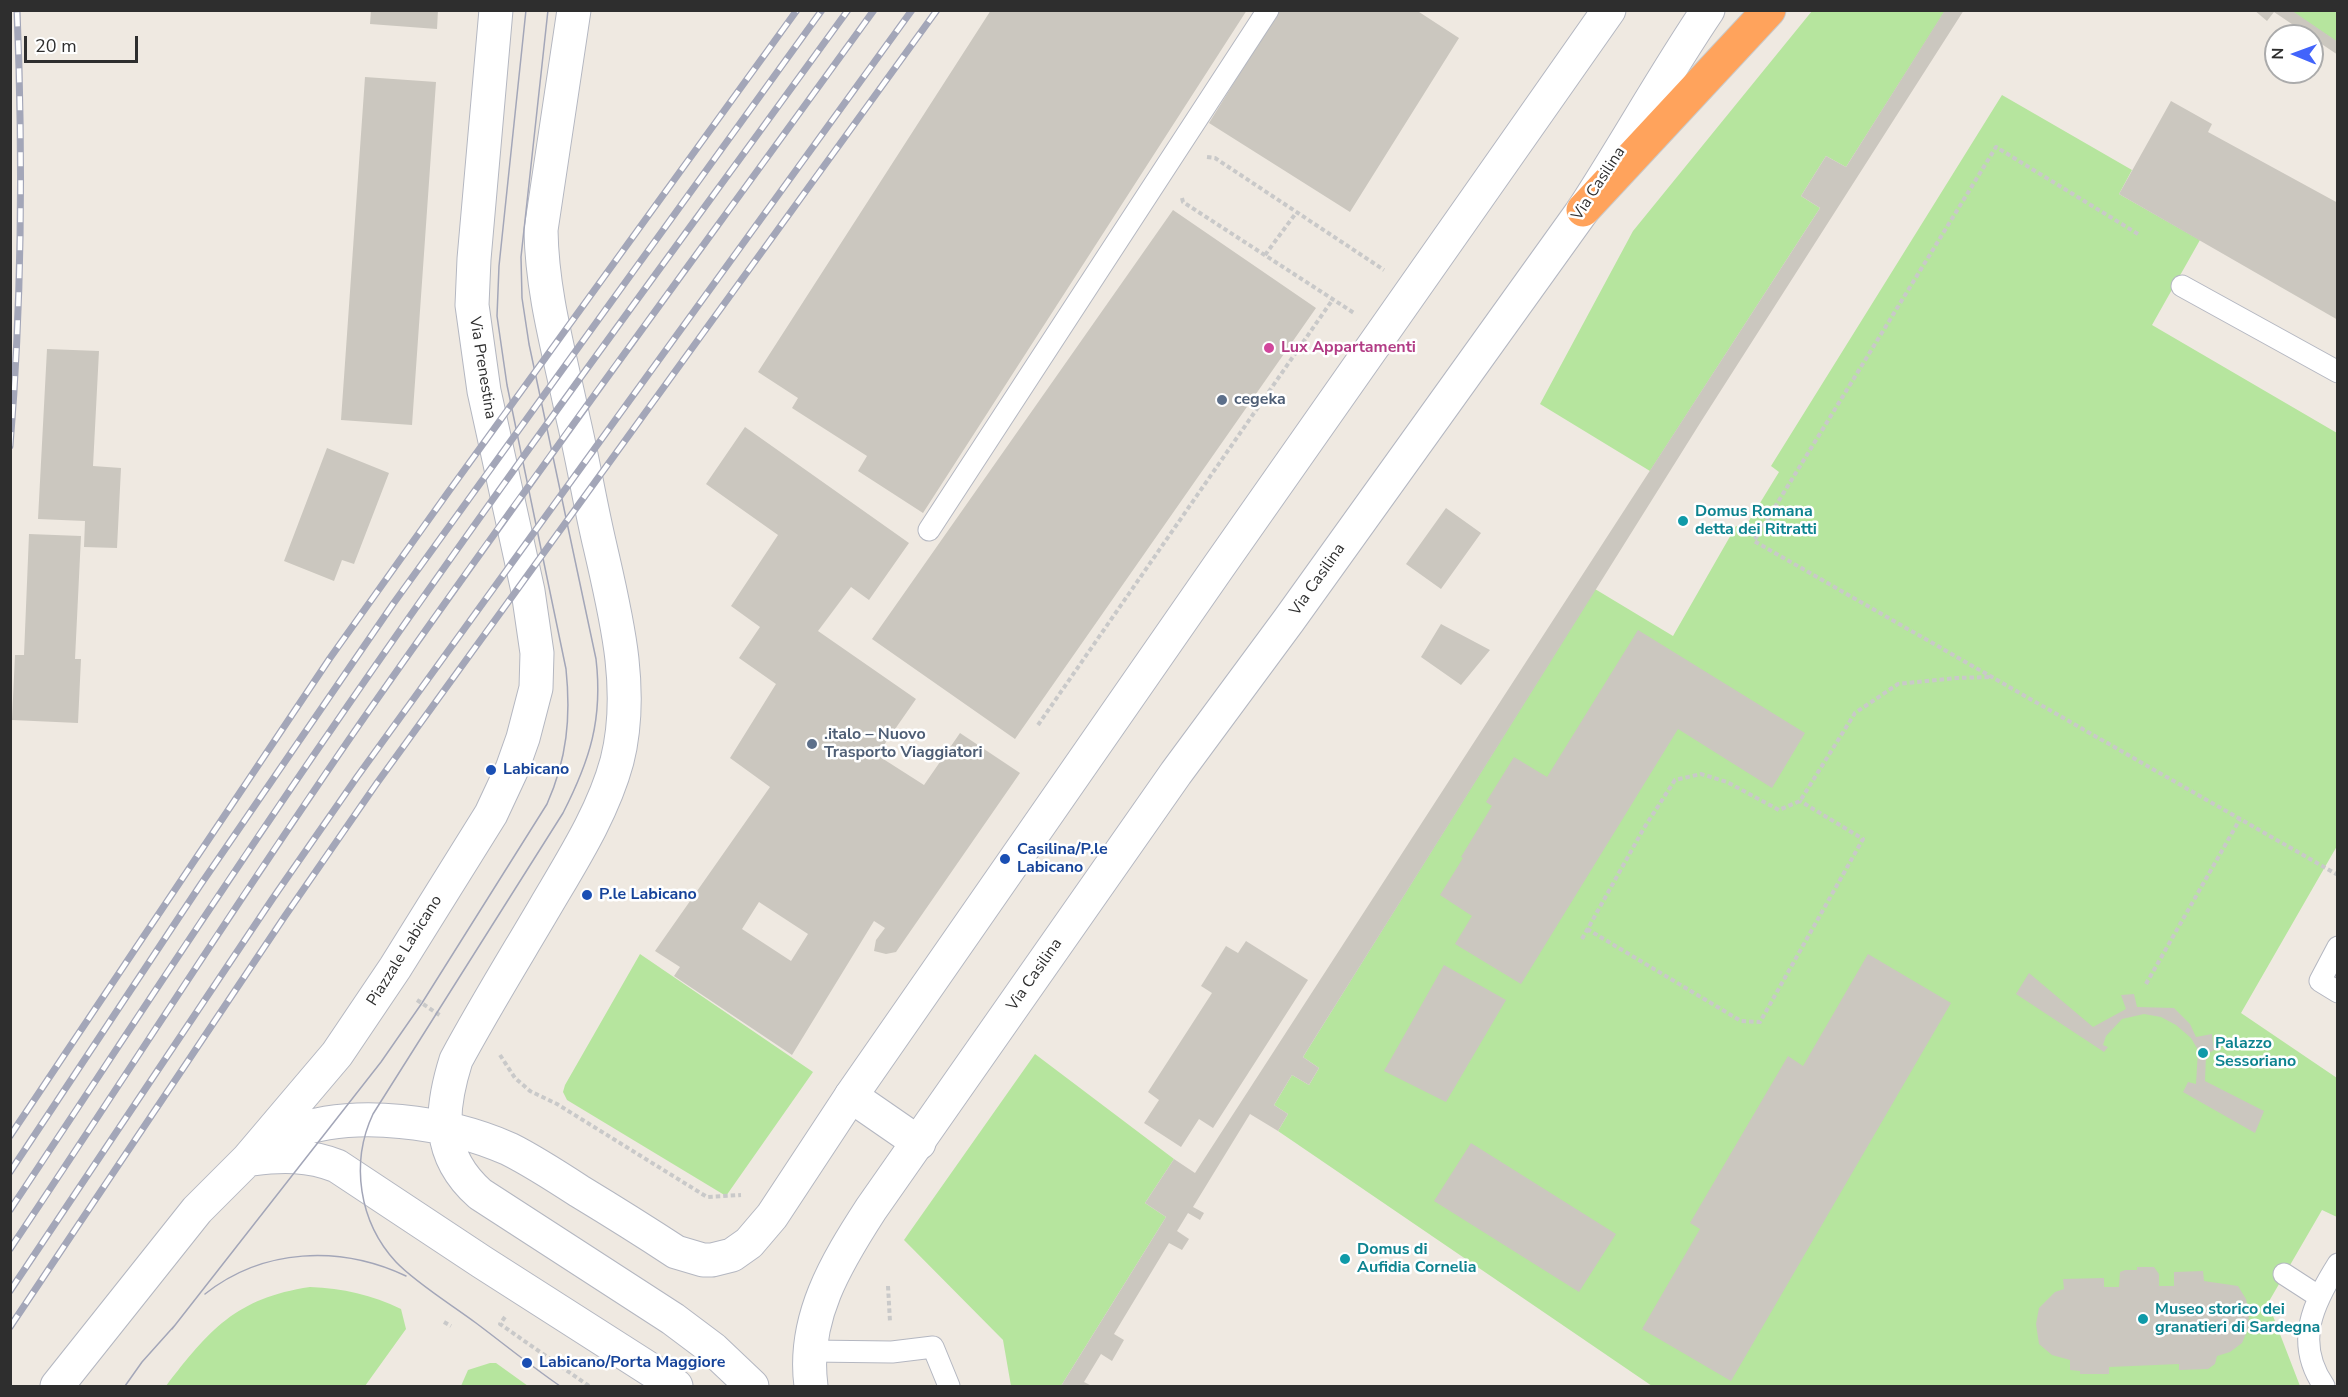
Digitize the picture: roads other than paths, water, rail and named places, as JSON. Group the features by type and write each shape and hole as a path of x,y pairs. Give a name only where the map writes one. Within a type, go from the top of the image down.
{"highway":[{"path":"1583,210 1769,10"}],"main road":[{"name":"Via Prenestina","path":"496,10 472,305 484,391 533,620 538,667 528,722"},
{"path":"574,10 541,230 542,259 551,325 573,416 612,601 622,662 624,718 616,762 608,786 581,846 456,1060 447,1090 445,1129 449,1152 455,1164 463,1177 480,1194 673,1319 713,1349 752,1386"},
{"name":"Via Casilina","path":"811,1386 814,1323 821,1299 837,1265 871,1209 1149,811 1583,210 1628,140 1682,48 1708,10"},
{"path":"919,1143 851,1096 1603,12"},
{"name":"Piazzale Labicano","path":"57,1386 175,1236 213,1193 248,1159 337,1054 395,968 491,814 512,769 528,722"},
{"name":"Piazzale Labicano","path":"248,1159 290,1134 324,1124 379,1121 445,1129 523,1156 676,1251 694,1259 712,1260 732,1255 749,1243 771,1216 851,1096"},
{"path":"248,1159 294,1156 317,1159 337,1166 676,1386"}],"lane":[{"path":"929,530 1268,10"},
{"path":"2182,286 2337,372"},
{"path":"2337,946 2320,981 2337,992"},
{"path":"2324,1386 2310,1356 2309,1325 2318,1296 2337,1264"},
{"path":"2284,1274 2318,1296"},
{"path":"811,1351 892,1352 933,1347 949,1386"}],"tram line":[{"path":"172,1329 381,1062 422,1003 547,804 559,771 566,738 568,704 566,669 507,385 497,316 499,266 526,10"},
{"path":"548,10 521,257 522,298 529,344 596,659 598,681 596,720 581,775 563,813 373,1114 366,1133 360,1172 366,1211 383,1246 396,1262 424,1286 560,1386"},
{"path":"205,1294 252,1267 302,1256 355,1259 406,1276"},
{"path":"125,1386 142,1362 176,1324"}],"railway":[{"path":"10,446 17,337 20,228 17,10"},
{"path":"10,1136 330,658 797,10"},
{"path":"10,1172 201,884 393,604 822,10"},
{"path":"10,1210 251,847 396,637 523,457 848,10"},
{"path":"10,1249 232,912 368,712 556,448 874,10"},
{"path":"10,1291 273,898 357,777 912,10"},
{"path":"10,1327 285,916 377,783 937,10"}],"place":[{"name":"Lux Appartamenti","path":"1269,348"},
{"name":"cegeka","path":"1222,400"},
{"name":"Domus Romana detta dei Ritratti","path":"1683,521"},
{"name":".italo – Nuovo Trasporto Viaggiatori","path":"812,744"},
{"name":"Labicano","path":"491,770"},
{"name":"Casilina/P.le Labicano","path":"1005,859"},
{"name":"P.le Labicano","path":"587,895"},
{"name":"Palazzo Sessoriano","path":"2203,1053"},
{"name":"Domus di Aufidia Cornelia","path":"1345,1259"},
{"name":"Museo storico dei granatieri di Sardegna","path":"2143,1319"},
{"name":"Labicano/Porta Maggiore","path":"527,1363"}]}
